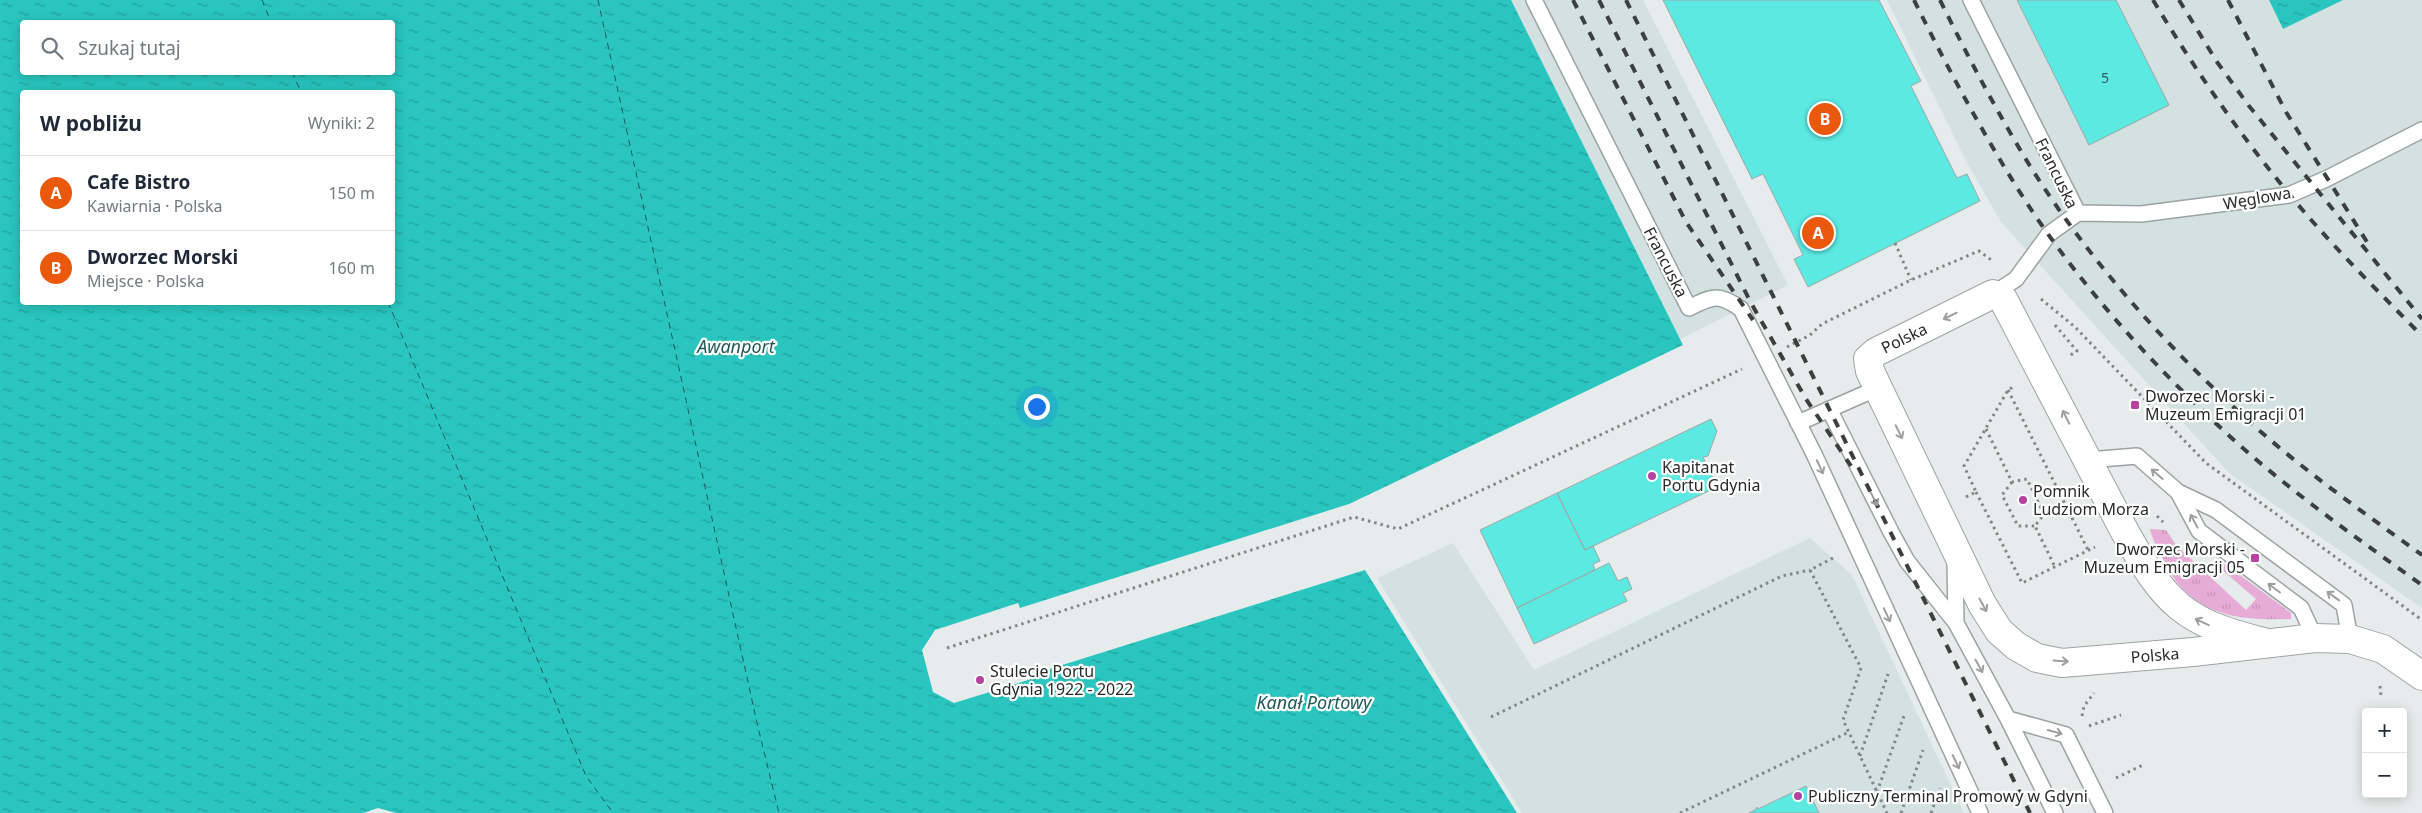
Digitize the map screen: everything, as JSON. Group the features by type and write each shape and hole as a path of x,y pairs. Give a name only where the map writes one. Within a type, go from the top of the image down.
{"highway":[{"name":"Polska","path":"2264,642 2226,633 2202,622 2167,597 2145,568 2012,312 2003,299 1994,294 1876,352 1868,359 1870,371 1982,604 1999,631 2016,646 2037,658 2062,663 2193,652 2264,642 2315,638 2350,639 2384,649 2422,676"}],"lane":[{"name":"Francuska","path":"1534,0 1690,308 1708,298 1720,298 1730,301 1740,309 1798,423"},
{"name":"Francuska","path":"1971,0 2078,214 2049,234 2016,278 1994,294"},
{"name":"Węglowa","path":"2078,214 2142,214 2289,195 2326,179 2422,130"},
{"path":"1878,388 1798,423 1980,813"},
{"path":"1829,409 1907,561 1956,623 2008,719 2055,813"},
{"path":"2088,460 2137,456 2178,492 2216,510 2344,604 2350,639"},
{"path":"2178,492 2199,531 2301,608 2315,638"},
{"path":"1954,545 1956,623"},
{"path":"2008,719 2066,735 2105,813"}],"path":[{"path":"1895,243 1911,280"},
{"path":"2016,278 2075,327 2206,463 2422,620"},
{"path":"1789,346 1810,336"},
{"path":"947,648 1354,517 1398,528 1744,368"},
{"path":"2014,386 2008,390 1964,466 2022,583 2096,547"},
{"path":"2008,390 2088,550"},
{"path":"1986,429 2012,482"},
{"path":"2027,479 2044,514 2035,526 2018,526 2002,495 2012,482 2027,479"},
{"path":"1971,494 1976,492"},
{"path":"2035,526 2055,567"},
{"path":"1491,717 1782,576 1810,570 1839,556"},
{"path":"1810,570 1861,668 1843,720 1887,813"},
{"path":"1860,757 1889,670"},
{"path":"2379,681 2386,686"},
{"path":"2081,723 2084,706 2089,697 2098,690"},
{"path":"1877,793 1908,706"},
{"path":"2081,728 2121,714"},
{"path":"1680,813 1849,732"},
{"path":"1900,813 1925,744"},
{"path":"1931,813 1943,779"}],"shaded area":[{"path":"1511,0 1643,0 1788,285 1680,339"},
{"path":"1887,0 2269,0 2283,29 2343,0 2422,0 2422,608 2229,473 2001,222 1966,161"},
{"path":"1810,538 1852,575 1964,813 1522,813 1377,578 1453,543 1534,670"}],"green space":[{"path":"2150,529 2166,530 2176,545 2246,610 2256,599 2221,569 2225,564 2291,613 2291,619 2232,616 2199,603 2185,591 2173,576 2155,543"}],"water":[{"name":"Awanport","path":"0,0 1511,0 1683,345 1349,504 1020,608 1018,603 935,630 922,650 933,692 954,703 1041,676 1040,672 1365,570 1517,813 396,813 378,808 363,813 0,813"},
{"path":"2269,0 2343,0 2283,29"}],"building":[{"path":"1663,0 1879,0 1921,81 1911,86 1957,178 1967,174 1980,201 1808,287 1794,259 1803,255 1763,174 1752,179"},
{"path":"2017,0 2116,0 2169,105 2089,145"},
{"name":"Kapitanat Portu Gdynia","path":"1711,419 1717,431 1708,456 1703,457 1717,487 1585,550 1557,493"},
{"path":"1557,493 1585,550 1593,546 1600,561 1593,564 1595,570 1517,608 1480,530"},
{"path":"1609,563 1618,581 1627,577 1632,589 1623,593 1627,601 1534,644 1517,608"},
{"name":"Publiczny Terminal Promowy w Gdyni","path":"1806,786 1819,813 1749,813 1757,807 1758,809"}],"ferry route":[{"path":"262,0 270,20"},
{"path":"598,0 757,723 779,813"},
{"path":"293,75 300,90"},
{"path":"389,305 586,776 613,813"}],"railway":[{"path":"1573,0 1686,222 1753,320"},
{"path":"1599,0 1751,303 1806,399 1851,466"},
{"path":"1626,0 2030,813"},
{"path":"1914,0 1959,88 2008,173 2054,243 2106,309 2163,372 2246,451 2320,511 2422,585"},
{"path":"1940,0 1983,84 2030,166 2076,233 2127,297 2182,357 2262,432 2329,487 2422,555"},
{"path":"2153,0 2218,100 2271,172 2338,249 2422,336"},
{"path":"2179,0 2217,62 2249,106 2422,319"},
{"path":"2228,0 2286,112 2367,242"}],"place":[{"name":"Dworzec Morski","path":"1825,119"},
{"name":"Cafe Bistro","path":"1818,233"},
{"name":"Dworzec Morski - Muzeum Emigracji 01","path":"2135,405"},
{"name":"Kapitanat Portu Gdynia","path":"1652,476"},
{"name":"Pomnik Ludziom Morza","path":"2023,500"},
{"name":"Dworzec Morski - Muzeum Emigracji 05","path":"2255,558"},
{"name":"Stulecie Portu Gdynia 1922 - 2022","path":"980,680"},
{"name":"Publiczny Terminal Promowy w Gdyni","path":"1798,796"}],"water label":[{"name":"Kanał Portowy","path":"1314,702"}]}
